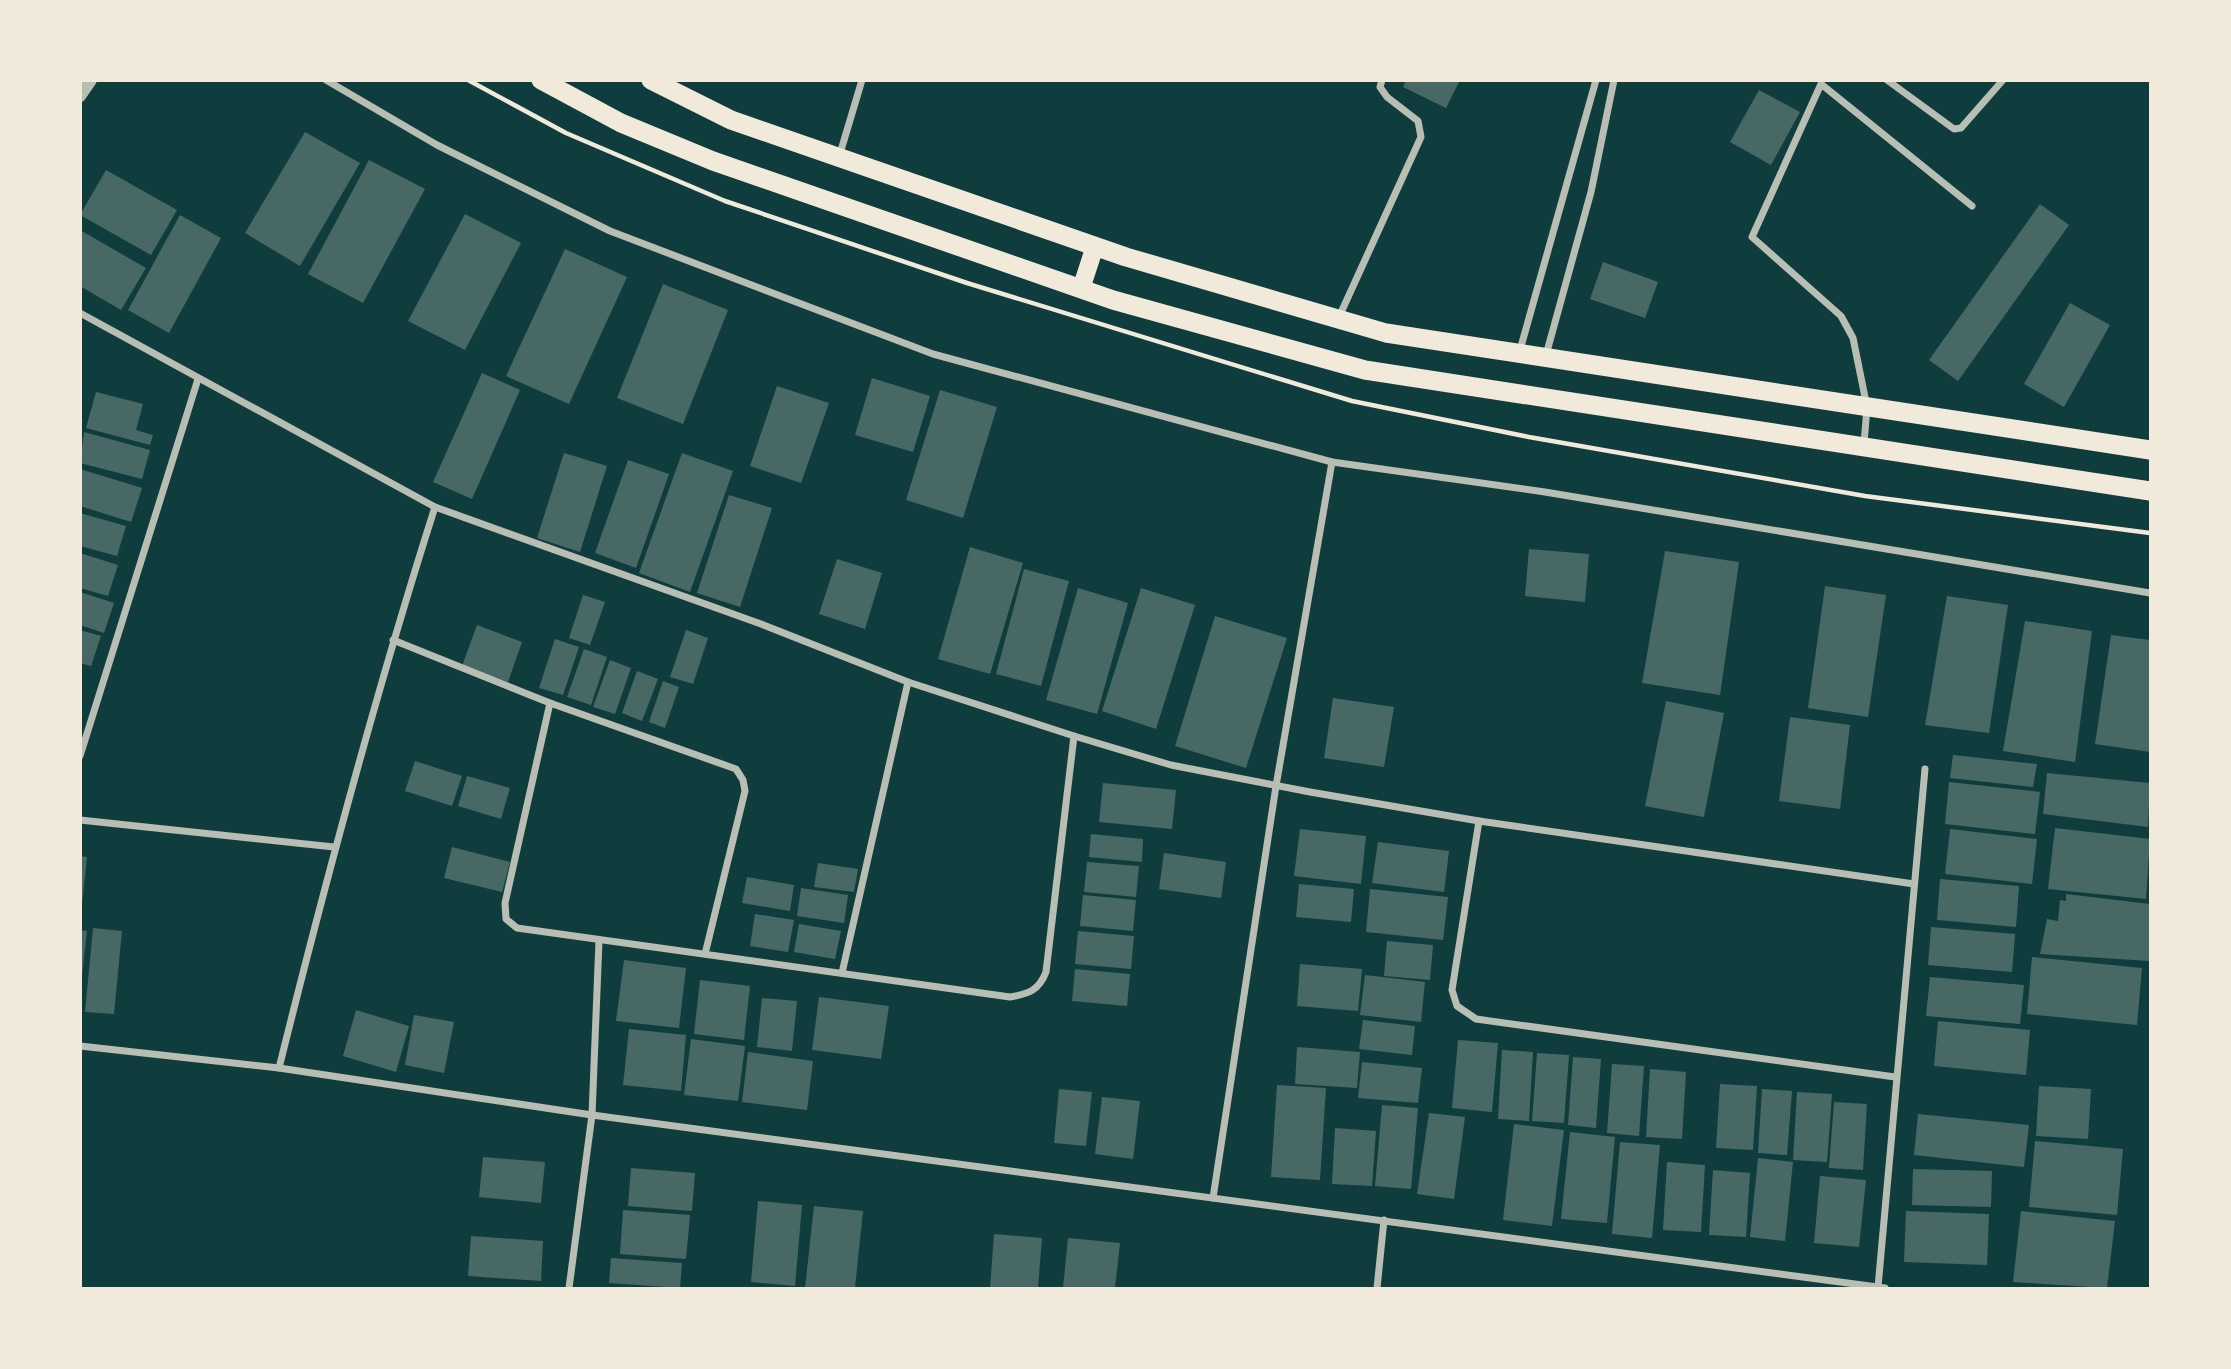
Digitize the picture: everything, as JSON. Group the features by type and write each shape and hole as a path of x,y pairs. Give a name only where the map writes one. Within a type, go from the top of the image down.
{"highway":[{"path":"541,80 621,123 713,161 1081,289 1365,370 2151,491"},
{"path":"651,80 731,120 1095,246 1386,332 2151,450"}],"main road":[{"path":"1081,289 1095,246"}],"street":[{"path":"80,96 90,80"},
{"path":"326,80 437,145 610,231 933,354 1332,463 1545,492 2151,593"},
{"path":"839,158 862,80"},
{"path":"1338,319 1421,137 1418,121 1387,97 1380,87 1382,80"},
{"path":"1520,351 1596,80"},
{"path":"1545,355 1591,192 1614,80"},
{"path":"1887,80 1954,130 1961,128 2003,80"},
{"path":"1864,448 1867,407 1853,338 1841,316 1752,237 1818,82 1972,206"},
{"path":"80,313 435,507 761,624 908,682 1074,736 1171,765 1276,786 1479,821 1914,884"},
{"path":"80,756 198,379"},
{"path":"1213,1198 1276,786 1332,463"},
{"path":"278,1068 334,847 393,639 435,507"},
{"path":"393,639 550,703 736,769 743,780 745,791 705,954"},
{"path":"842,973 908,682"},
{"path":"550,703 505,903 506,919 517,928 1010,997 1028,994 1041,985 1046,972 1074,736"},
{"path":"80,1046 278,1068 592,1115 1882,1288 1895,1077 1925,769"},
{"path":"80,820 334,847"},
{"path":"1479,821 1451,990 1457,1006 1476,1019 1895,1077"},
{"path":"569,1289 592,1115 599,941"},
{"path":"1377,1289 1384,1220"}],"building":[{"path":"1406,80 1460,80 1446,108 1403,87"},
{"path":"1759,90 1800,112 1771,165 1730,142"},
{"path":"305,132 360,163 300,266 245,233"},
{"path":"369,160 425,189 363,303 308,274"},
{"path":"106,170 177,210 151,255 80,215"},
{"path":"2040,204 2069,225 1958,381 1929,360"},
{"path":"465,214 521,243 465,350 408,321"},
{"path":"180,215 221,238 169,333 128,310"},
{"path":"80,230 146,268 121,310 80,286"},
{"path":"565,249 627,277 569,404 506,376"},
{"path":"1603,262 1658,282 1645,318 1590,299"},
{"path":"663,284 728,310 683,424 617,398"},
{"path":"2070,303 2110,325 2064,407 2024,384"},
{"path":"482,373 520,390 472,499 433,482"},
{"path":"872,378 930,396 913,452 855,435"},
{"path":"777,386 829,403 801,483 750,466"},
{"path":"940,390 997,407 963,518 906,500"},
{"path":"96,392 143,404 136,430 153,435 150,445 86,428"},
{"path":"84,432 150,450 142,479 80,463"},
{"path":"564,453 607,466 580,552 537,538"},
{"path":"682,453 733,471 690,592 639,573"},
{"path":"628,460 669,474 636,568 595,553"},
{"path":"80,469 142,488 131,522 80,506"},
{"path":"729,495 772,508 740,607 697,593"},
{"path":"80,513 126,526 117,556 80,546"},
{"path":"970,547 1023,563 990,674 938,659"},
{"path":"1529,549 1589,554 1585,602 1525,596"},
{"path":"1665,551 1739,562 1720,695 1642,683"},
{"path":"80,553 118,565 108,596 80,588"},
{"path":"837,559 882,573 865,629 819,614"},
{"path":"1024,569 1069,581 1041,686 996,674"},
{"path":"1825,586 1886,595 1868,717 1808,708"},
{"path":"1078,588 1128,603 1097,714 1046,700"},
{"path":"1141,588 1195,605 1156,729 1102,711"},
{"path":"80,592 114,603 104,633 80,625"},
{"path":"583,595 605,602 590,645 569,638"},
{"path":"1947,596 2008,605 1989,733 1925,725"},
{"path":"1215,616 1287,638 1246,768 1175,746"},
{"path":"2025,621 2092,631 2075,762 2003,751"},
{"path":"477,625 522,642 508,682 462,666"},
{"path":"80,630 101,636 91,666 80,663"},
{"path":"686,630 708,638 693,684 670,677"},
{"path":"2111,635 2150,640 2150,752 2095,744"},
{"path":"555,639 579,647 563,695 539,688"},
{"path":"584,649 607,657 591,705 567,697"},
{"path":"610,660 631,668 615,714 593,707"},
{"path":"637,671 658,679 642,721 622,713"},
{"path":"663,681 679,687 665,728 649,722"},
{"path":"1333,698 1394,707 1384,767 1324,758"},
{"path":"1666,701 1724,713 1704,817 1645,806"},
{"path":"1790,717 1850,725 1840,809 1779,801"},
{"path":"1953,755 2037,764 2033,787 1950,778"},
{"path":"415,761 462,776 452,806 405,791"},
{"path":"2047,773 2150,783 2148,827 2043,814"},
{"path":"467,776 510,788 501,819 458,806"},
{"path":"1949,782 2040,792 2035,834 1945,824"},
{"path":"1103,783 1176,790 1172,829 1099,822"},
{"path":"2055,828 2150,839 2146,899 2048,889"},
{"path":"1300,829 1366,836 1361,884 1294,876"},
{"path":"1950,829 2037,839 2032,884 1945,874"},
{"path":"1091,834 1143,839 1142,862 1089,857"},
{"path":"1378,842 1449,851 1444,892 1372,883"},
{"path":"452,847 510,862 502,892 444,878"},
{"path":"1164,853 1226,862 1221,898 1159,889"},
{"path":"80,856 87,857 82,904 80,904"},
{"path":"1087,862 1139,866 1136,897 1084,892"},
{"path":"818,863 858,869 854,892 814,887"},
{"path":"747,877 794,885 790,911 742,903"},
{"path":"1940,879 2019,886 2016,927 1937,920"},
{"path":"1299,884 1354,889 1351,922 1296,917"},
{"path":"801,888 848,895 844,923 797,916"},
{"path":"1370,889 1448,897 1443,940 1366,932"},
{"path":"2066,894 2150,904 2149,961 2040,954 2047,919 2058,921 2060,900 2066,901"},
{"path":"1083,895 1136,900 1133,931 1080,926"},
{"path":"755,914 794,920 788,952 750,946"},
{"path":"799,924 841,931 835,959 794,952"},
{"path":"1931,927 2015,934 2012,972 1928,965"},
{"path":"93,928 122,931 114,1014 85,1012"},
{"path":"80,930 87,931 82,975 80,975"},
{"path":"1078,931 1134,936 1131,969 1075,964"},
{"path":"1387,941 1433,945 1430,980 1384,976"},
{"path":"2032,957 2142,968 2137,1025 2027,1014"},
{"path":"624,960 686,968 679,1028 616,1021"},
{"path":"1300,964 1362,969 1358,1011 1297,1006"},
{"path":"1075,969 1130,974 1127,1006 1072,1001"},
{"path":"1365,975 1425,982 1421,1022 1360,1015"},
{"path":"1930,977 2024,985 2020,1024 1926,1016"},
{"path":"700,980 750,986 744,1040 694,1034"},
{"path":"819,997 889,1006 881,1059 812,1050"},
{"path":"762,998 797,1001 792,1051 757,1047"},
{"path":"356,1010 409,1026 396,1072 343,1056"},
{"path":"414,1015 454,1022 444,1073 405,1065"},
{"path":"1363,1020 1415,1026 1412,1055 1359,1049"},
{"path":"1938,1021 2030,1030 2026,1075 1934,1066"},
{"path":"629,1029 686,1035 681,1091 623,1085"},
{"path":"691,1039 745,1046 738,1101 684,1095"},
{"path":"1458,1040 1498,1043 1492,1112 1452,1108"},
{"path":"1297,1047 1360,1052 1357,1088 1295,1084"},
{"path":"1502,1050 1533,1052 1529,1121 1498,1119"},
{"path":"748,1052 813,1061 807,1110 742,1102"},
{"path":"1537,1053 1569,1055 1564,1123 1532,1121"},
{"path":"1573,1057 1601,1059 1596,1128 1568,1125"},
{"path":"1362,1062 1422,1068 1418,1103 1358,1098"},
{"path":"1612,1064 1644,1066 1639,1136 1607,1133"},
{"path":"1650,1069 1686,1072 1682,1139 1646,1137"},
{"path":"1720,1084 1757,1086 1753,1150 1716,1148"},
{"path":"1277,1085 1326,1088 1320,1180 1271,1177"},
{"path":"2039,1086 2091,1089 2088,1139 2036,1136"},
{"path":"1059,1089 1092,1092 1086,1146 1054,1143"},
{"path":"1762,1089 1792,1091 1787,1155 1758,1153"},
{"path":"1797,1092 1832,1094 1827,1162 1793,1160"},
{"path":"1102,1097 1140,1101 1133,1159 1095,1154"},
{"path":"1834,1102 1867,1104 1863,1170 1829,1168"},
{"path":"1382,1105 1418,1108 1411,1189 1375,1186"},
{"path":"1429,1113 1465,1117 1454,1199 1417,1194"},
{"path":"1918,1114 2029,1125 2024,1167 1914,1155"},
{"path":"1514,1124 1564,1130 1552,1226 1503,1220"},
{"path":"1335,1128 1376,1131 1372,1186 1332,1184"},
{"path":"1570,1132 1615,1137 1607,1223 1561,1219"},
{"path":"2035,1141 2123,1149 2117,1215 2029,1207"},
{"path":"1620,1142 1660,1145 1652,1238 1612,1234"},
{"path":"483,1157 545,1162 541,1203 479,1197"},
{"path":"1758,1158 1793,1162 1785,1241 1750,1237"},
{"path":"1667,1162 1705,1165 1701,1232 1663,1230"},
{"path":"631,1168 695,1173 692,1211 628,1206"},
{"path":"1913,1169 1992,1171 1991,1207 1912,1205"},
{"path":"1713,1170 1750,1173 1746,1237 1709,1235"},
{"path":"1820,1176 1866,1180 1859,1247 1814,1243"},
{"path":"758,1201 802,1205 795,1286 751,1282"},
{"path":"814,1206 863,1211 855,1288 805,1288"},
{"path":"623,1210 690,1215 686,1259 620,1254"},
{"path":"1906,1211 1989,1214 1987,1265 1904,1262"},
{"path":"2021,1211 2115,1221 2107,1288 2013,1282"},
{"path":"994,1234 1042,1238 1038,1288 990,1288"},
{"path":"471,1236 543,1241 541,1281 468,1276"},
{"path":"1068,1238 1120,1243 1115,1288 1063,1288"},
{"path":"611,1258 682,1263 680,1288 609,1283"}]}
